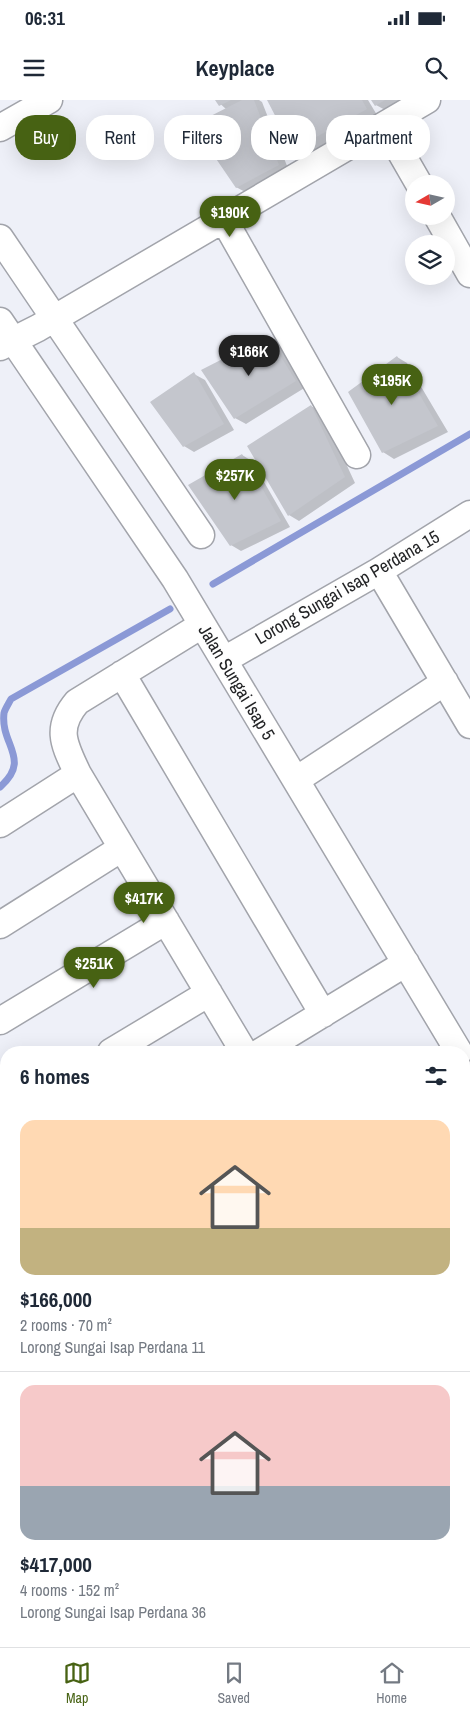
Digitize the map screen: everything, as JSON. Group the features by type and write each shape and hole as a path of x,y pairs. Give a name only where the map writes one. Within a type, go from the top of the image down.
{"street":[{"path":"0,128 49,100"},
{"path":"402,115 427,100"},
{"path":"4,336 54,317 326,159"},
{"path":"405,160 414,175"},
{"path":"223,218 357,455"},
{"path":"442,225 470,274"},
{"path":"0,238 201,535"},
{"name":"Jalan Sungai Isap 5","path":"4,336 175,579 406,963 450,1046"},
{"name":"Lorong Sungai Isap Perdana 15","path":"224,660 379,571 470,514"},
{"path":"379,571 470,725"},
{"path":"202,625 77,702 67,713 63,725 64,740 78,774 240,1046"},
{"path":"122,674 323,1014"},
{"path":"296,780 445,682"},
{"path":"0,824 78,774"},
{"path":"0,925 122,848"},
{"path":"0,1022 166,920"},
{"path":"270,1046 406,963"},
{"path":"120,1046 209,993"}],"building":[{"path":"215,100 231,100 219,106"},
{"path":"242,100 254,100 260,115 251,115 251,160 277,160 279,165 236,188 217,160 241,160 241,115 213,115"},
{"path":"267,100 362,100 367,109 356,115 326,115 326,132 316,137 316,115 275,115"},
{"path":"371,100 385,100 375,106"},
{"path":"268,336 296,381 234,419 201,370"},
{"path":"397,356 438,426 382,453 348,392"},
{"path":"194,372 224,424 183,447 150,402"},
{"path":"311,405 345,477 288,516 247,446"},
{"path":"242,454 281,521 230,546 188,485"}],"waterway":[{"path":"213,584 470,434"},
{"path":"0,787 14,768 13,752 4,724 4,713 11,699 170,609"}]}
